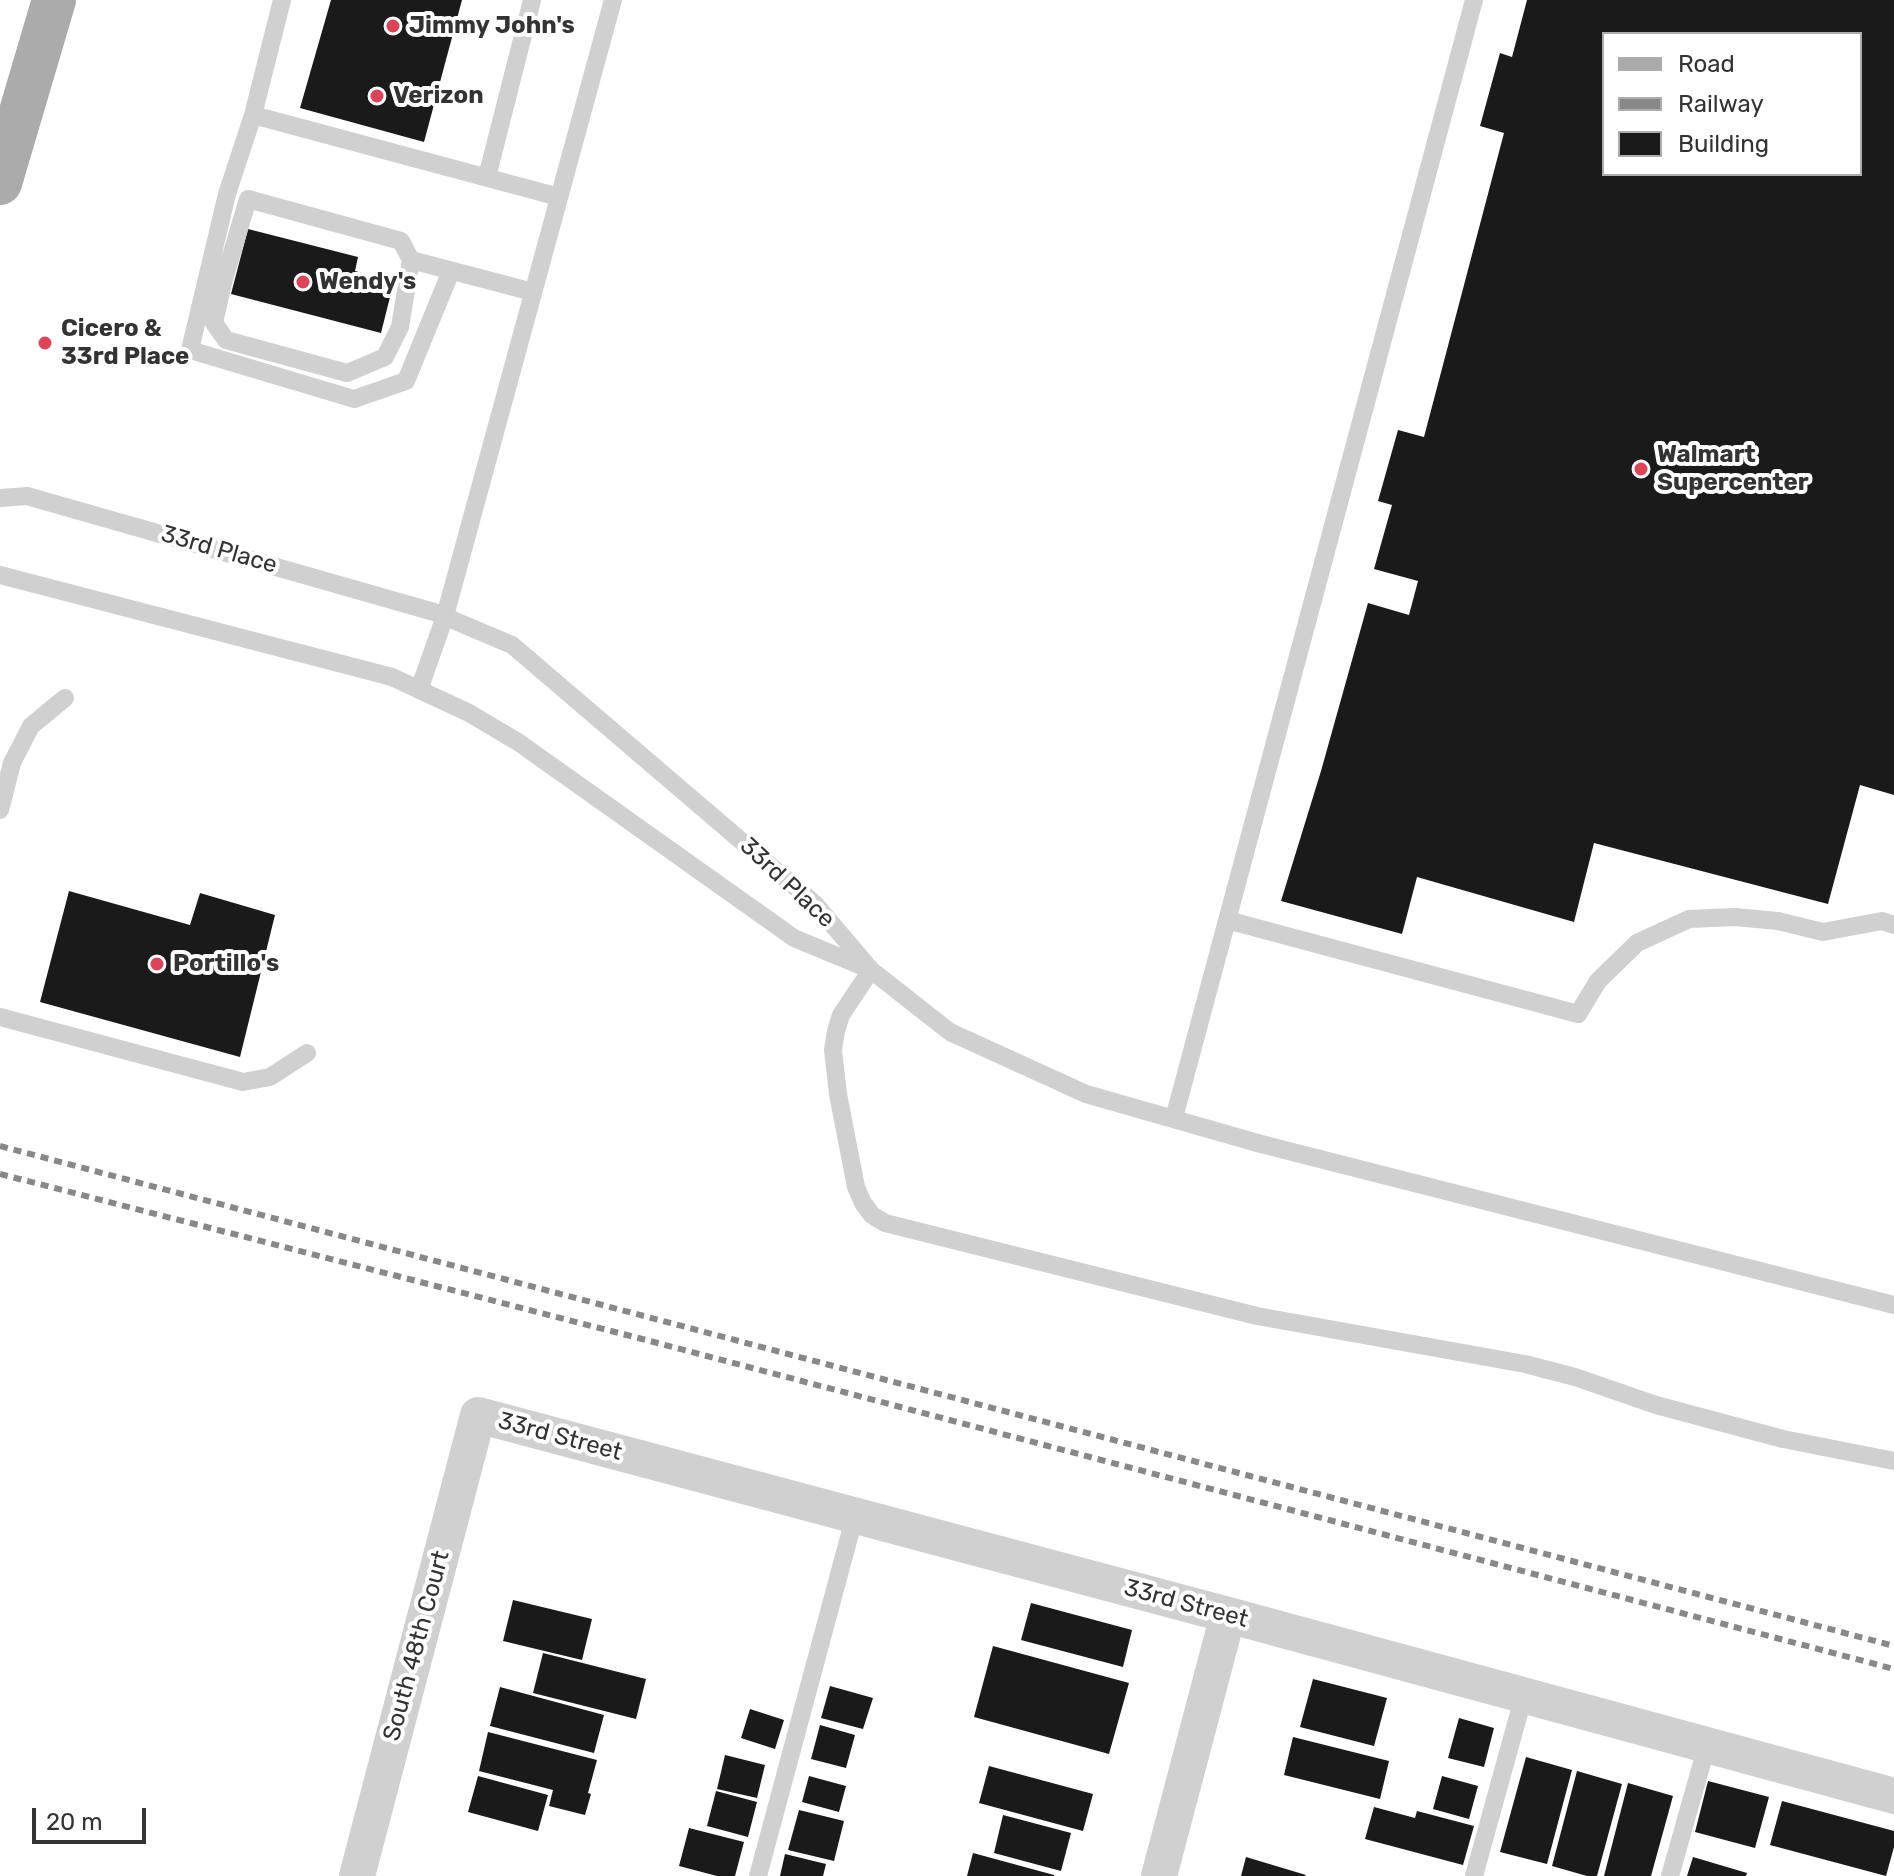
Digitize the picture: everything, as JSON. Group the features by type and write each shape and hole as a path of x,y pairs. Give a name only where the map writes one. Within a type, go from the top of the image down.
{"main road":[{"path":"0,183 54,0"}],"street":[{"name":"33rd Street","path":"478,1415 1894,1796"},
{"name":"South 48th Court","path":"357,1876 478,1415"},
{"path":"1159,1876 1228,1615"}],"lane":[{"path":"282,0 253,115 227,194 190,350 354,399 406,381 451,271"},
{"path":"487,177 532,0"},
{"path":"419,690 445,616 613,0"},
{"path":"1174,1118 1474,0"},
{"path":"253,115 559,197"},
{"path":"411,260 400,327 385,357 347,373 226,340 214,323 248,199 401,241 411,260 533,292"},
{"name":"33rd Place","path":"0,498 27,496 445,616 512,645 815,904 871,970"},
{"name":"33rd Place","path":"0,575 392,677 469,713 518,742 794,938 871,970"},
{"path":"0,810 12,763 31,726 65,698"},
{"path":"1227,920 1578,1014 1598,981 1637,943 1689,919 1735,917 1778,921 1823,932 1882,921 1894,925"},
{"path":"1894,1305 1261,1144 1086,1094 950,1032 871,970 841,1015 836,1031 833,1050 838,1094 856,1187 872,1215 885,1223 1257,1316 1525,1364 1575,1377 1656,1405 1783,1439 1894,1461"},
{"path":"0,1017 243,1082 270,1077 307,1053"},
{"path":"758,1876 855,1515"},
{"path":"1474,1876 1524,1695"},
{"path":"1670,1876 1707,1745"}],"building":[{"path":"331,0 462,0 424,142 300,108"},
{"name":"Walmart Supercenter","path":"1527,0 1894,0 1894,795 1860,785 1828,904 1594,843 1574,922 1417,877 1402,934 1281,901 1368,603 1409,615 1418,581 1374,569 1392,505 1378,501 1398,430 1424,437 1504,133 1480,126 1500,53 1512,57"},
{"name":"Wendy's","path":"248,229 358,257 355,271 374,276 370,288 391,293 381,333 231,294"},
{"name":"Portillo's","path":"69,891 190,925 200,893 275,915 240,1057 40,1002"},
{"path":"513,1600 592,1619 582,1660 503,1641"},
{"path":"1031,1603 1132,1630 1123,1667 1021,1640"},
{"path":"993,1646 1129,1683 1109,1754 974,1717"},
{"path":"543,1653 646,1679 636,1719 533,1693"},
{"path":"1313,1679 1387,1698 1374,1746 1300,1727"},
{"path":"830,1686 873,1698 863,1729 821,1718"},
{"path":"500,1687 604,1715 594,1753 490,1726"},
{"path":"750,1709 784,1720 775,1749 741,1738"},
{"path":"1459,1718 1494,1728 1484,1767 1448,1758"},
{"path":"820,1725 855,1735 846,1768 811,1759"},
{"path":"488,1732 597,1760 585,1815 549,1806 553,1790 479,1771"},
{"path":"1293,1737 1389,1761 1380,1799 1284,1775"},
{"path":"725,1755 765,1765 757,1798 717,1789"},
{"path":"1526,1757 1572,1770 1547,1864 1500,1852"},
{"path":"989,1766 1093,1794 1083,1831 979,1803"},
{"path":"1577,1771 1622,1784 1597,1876 1552,1866"},
{"path":"478,1776 548,1795 538,1831 468,1812"},
{"path":"809,1776 846,1786 839,1812 802,1802"},
{"path":"1442,1776 1478,1786 1469,1819 1433,1809"},
{"path":"1708,1781 1769,1797 1755,1848 1695,1832"},
{"path":"1628,1783 1673,1796 1651,1876 1604,1876"},
{"path":"716,1791 757,1802 748,1837 707,1826"},
{"path":"1782,1801 1894,1831 1894,1847 1886,1876 1770,1845"},
{"path":"1374,1807 1415,1818 1417,1811 1474,1826 1463,1865 1365,1839"},
{"path":"799,1810 844,1821 834,1861 788,1850"},
{"path":"1003,1815 1071,1833 1061,1871 994,1853"},
{"path":"689,1828 744,1842 735,1876 717,1876 679,1866"},
{"path":"973,1853 1054,1875 1054,1876 967,1876"},
{"path":"785,1854 826,1864 823,1876 780,1876"},
{"path":"1246,1857 1306,1875 1241,1876"},
{"path":"1693,1857 1747,1873 1746,1876 1687,1876"}],"railway":[{"path":"0,1146 1894,1646"},
{"path":"0,1174 650,1341 1894,1669"}],"place":[{"name":"Jimmy John's","path":"393,26"},
{"name":"Verizon","path":"377,96"},
{"name":"Wendy's","path":"303,282"},
{"name":"Cicero & 33rd Place","path":"45,343"},
{"name":"Walmart Supercenter","path":"1641,469"},
{"name":"Portillo's","path":"157,964"}]}
